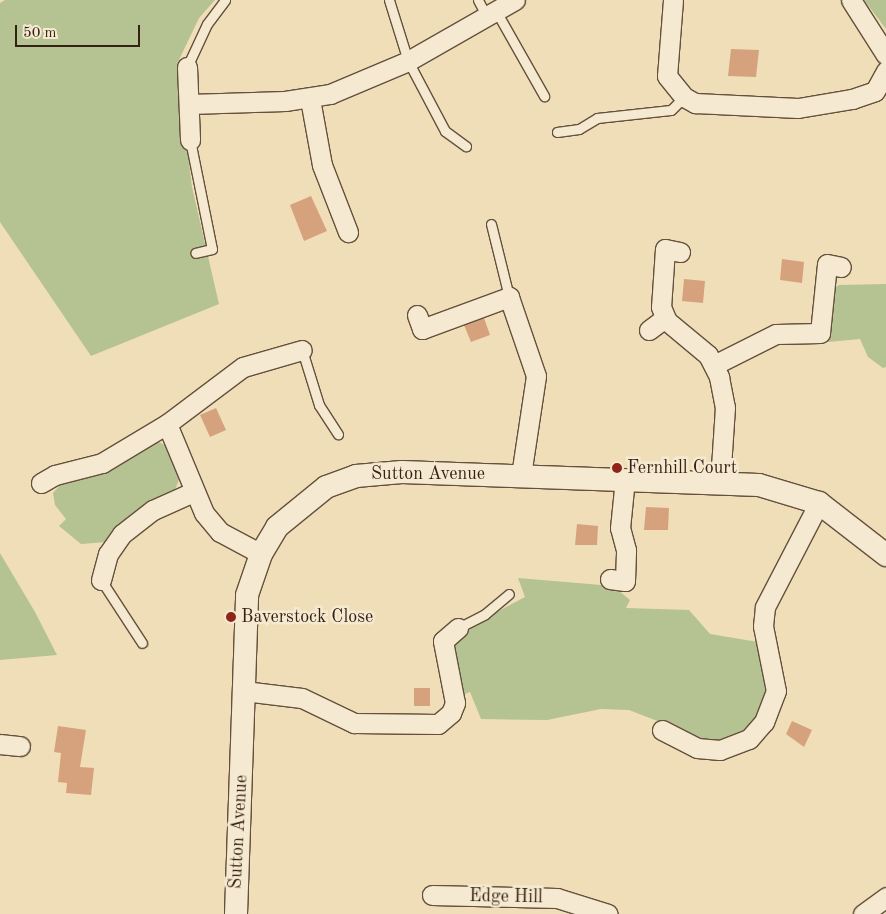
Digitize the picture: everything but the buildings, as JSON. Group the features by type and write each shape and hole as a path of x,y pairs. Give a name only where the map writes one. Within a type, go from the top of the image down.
{"street":[{"path":"188,104 310,99 408,61 515,0"},
{"path":"674,0 667,76 684,97 695,103 798,108 852,99 875,91 885,77"},
{"path":"852,0 886,55"},
{"path":"187,67 190,140"},
{"path":"310,99 322,165 348,232"},
{"path":"680,252 665,250 660,298 665,318 695,341 714,365 725,407 720,482"},
{"path":"714,365 776,334 820,333 828,264 841,267"},
{"path":"416,315 422,329 510,297 536,376 521,475"},
{"path":"649,330 665,318"},
{"path":"41,483 102,463 167,424 243,368 302,350"},
{"path":"167,424 193,492 220,532 261,554"},
{"name":"Sutton Avenue","path":"236,914 247,595 261,554 292,511 326,487 350,477 402,472 720,482 780,489 813,501 886,555"},
{"path":"610,579 625,581 626,550 620,528 625,479"},
{"path":"101,580 108,554 122,534 152,510 193,492"},
{"path":"662,730 697,748 714,750 740,744 764,722 776,691 764,636 766,607 813,501"},
{"path":"244,692 302,698 354,723 438,724 451,713 455,703 443,641 458,628"},
{"path":"0,744 20,746"},
{"name":"Edge Hill","path":"432,895 502,907 557,898 608,914"},
{"path":"863,914 886,897"}],"lane":[{"path":"187,67 207,24 225,0"},
{"path":"389,0 408,61 445,131 466,146"},
{"path":"478,0 492,14 544,96"},
{"path":"557,132 579,128 597,118 671,110 684,97"},
{"path":"190,140 212,249 195,253"},
{"path":"491,224 510,297"},
{"path":"302,350 319,405 338,434"},
{"path":"101,580 142,643"},
{"path":"458,628 485,614 509,594"}],"green space":[{"path":"5,0 215,0 199,18 177,64 192,187 219,304 91,356 0,222 0,3"},
{"path":"864,0 886,0 886,29"},
{"path":"886,284 886,367 883,368 868,357 860,339 828,342 831,290 839,285"},
{"path":"157,441 168,447 180,477 175,490 106,542 81,544 59,526 66,519 55,505 53,493 62,483"},
{"path":"0,553 35,612 57,655 0,660"},
{"path":"518,578 613,586 630,600 626,608 689,610 710,634 758,642 769,692 758,718 740,736 726,741 709,741 629,710 601,709 547,720 481,719 470,692 459,696 450,637 525,597"}],"place":[{"name":"Fernhill Court","path":"617,468"},
{"name":"Baverstock Close","path":"231,617"}]}
